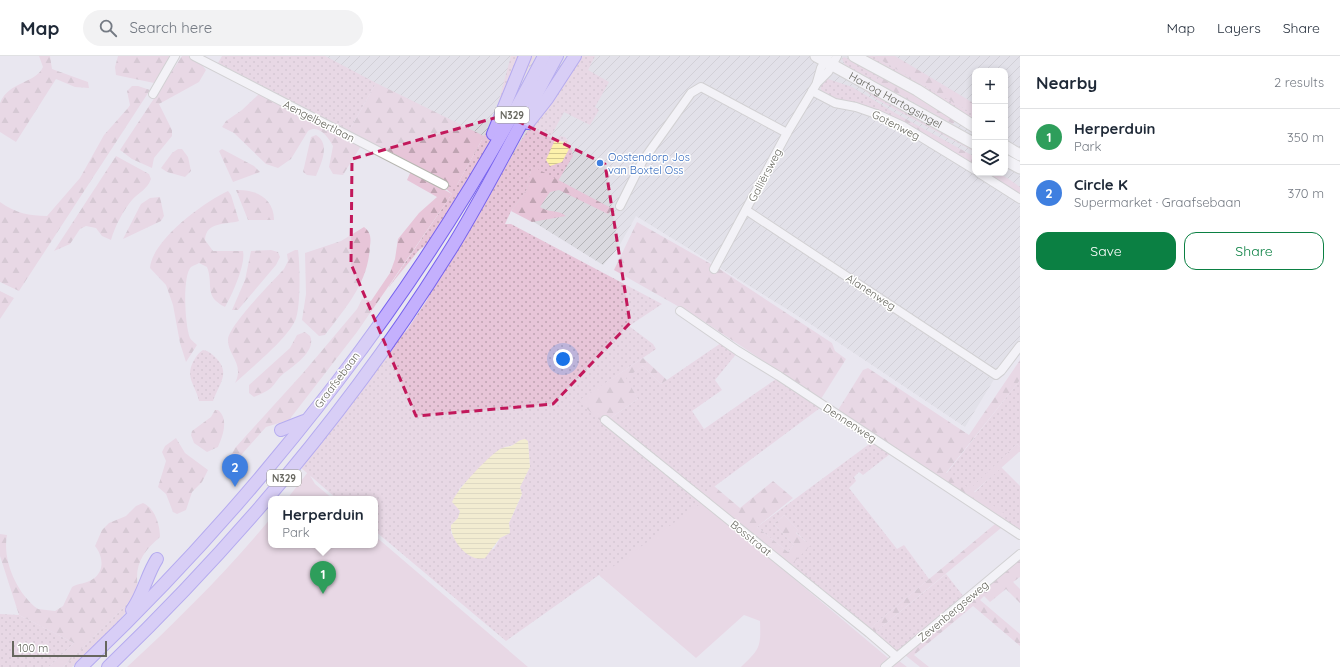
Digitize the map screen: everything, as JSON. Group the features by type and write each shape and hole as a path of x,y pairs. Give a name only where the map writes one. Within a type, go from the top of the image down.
{"main road":[{"name":"N329","path":"478,172 526,56"},
{"name":"Graafsebaan","path":"81,667 112,637 223,519 306,420 365,342 429,251 509,121 544,56"},
{"name":"Graafsebaan","path":"269,496 346,400 414,305 514,139 557,56"},
{"name":"N329","path":"514,139 547,99 575,56"},
{"path":"281,430 306,420"},
{"name":"Graafsebaan","path":"108,667 161,616 268,497"},
{"path":"112,637 138,601 152,567 157,559"}],"street":[{"path":"153,94 175,56"},
{"name":"Aengelbertlaan","path":"194,56 444,185"},
{"name":"Hartog Hartogsingel","path":"854,56 917,90 972,125"},
{"name":"Hartog Hartogsingel","path":"828,59 972,142"},
{"name":"Galliërsweg","path":"714,269 787,133 817,83 828,59"},
{"path":"620,206 642,162 690,93 702,87 787,133"},
{"name":"Gotenweg","path":"812,91 835,103 856,107 879,114 928,141 972,168"},
{"path":"1008,148 1020,155"},
{"path":"1008,162 1020,168"},
{"path":"985,176 1020,199"},
{"name":"Alanenweg","path":"746,210 996,375 1001,371 1020,346"},
{"name":"Dennenweg","path":"680,311 738,351 779,376 1020,535"},
{"name":"Bosstraat","path":"605,420 897,657"},
{"name":"Zevenbergseweg","path":"885,667 1020,554"}],"highlighted area":[{"path":"505,115 605,164 630,323 553,404 416,416 351,264 352,159"}],"shaded area":[{"path":"320,56 1020,56 1020,340 1015,345 965,427 806,321 636,216 618,248 603,265 508,206 535,168"},
{"path":"557,140 566,142 569,149 562,162 550,166 546,160 554,142"},
{"path":"525,439 528,441 530,467 520,487 522,494 509,523 510,533 500,538 485,558 479,559 473,557 462,549 454,537 451,525 458,518 460,511 452,502 466,481 494,453 504,447 511,446"}],"green space":[{"path":"39,56 50,56 52,69 88,82 89,88 75,87 56,79 16,142 0,132 0,103 9,90 39,73 43,67"},
{"path":"118,56 171,56 154,83 116,75 115,67"},
{"path":"182,56 195,56 206,70 199,82 159,104 172,130 172,136 154,158 152,168 132,159 120,150"},
{"path":"222,56 325,56 376,83 349,131 218,63"},
{"path":"511,56 535,56 483,156 446,216 427,245 419,250 388,288 452,194 445,188 447,184 457,185 494,118"},
{"path":"578,56 595,56 588,70 609,82 595,107 599,110 590,125 564,112 550,138 553,140 562,136 565,137 571,147 573,156 558,181 532,167 526,191 511,211 505,224 511,224 662,304 629,326 653,344 656,349 579,401 783,568 741,602 641,611 599,575 506,641 378,534 378,496 334,496 299,466 390,347 407,330 427,300 434,281 474,221 520,142","holes":["528,441 530,467 520,487 522,495 509,523 510,533 500,538 494,549 466,553 451,533 451,525 458,518 460,511 457,507 459,489 494,454 505,447"]},
{"path":"862,56 874,56 972,113 972,119"},
{"path":"874,56 895,56 972,102 972,113"},
{"path":"844,57 880,75 876,82 845,65 842,59"},
{"path":"880,75 956,118 953,124 876,82"},
{"path":"846,77 972,146 972,150 876,99"},
{"path":"825,78 852,87 895,113 892,117 830,97 821,90 820,85"},
{"path":"376,83 484,136 457,185 453,187 420,170 410,162 349,131"},
{"path":"132,86 138,86 150,90 19,291 0,282 0,202 11,209 23,213 47,216 80,178 104,135 130,105 127,91"},
{"path":"259,94 361,146 343,175 333,174 329,167 333,146 326,135 319,130 312,129 308,131 291,159 278,168 266,164 234,133 222,127 226,121 242,110"},
{"path":"895,113 972,155 972,163 909,125 892,117"},
{"path":"316,135 321,139 324,154 316,176 307,175 303,172 311,137"},
{"path":"178,149 182,149 188,157 191,171 185,177 167,172 161,168 172,153"},
{"path":"222,149 254,166 260,172 233,182 219,151"},
{"path":"116,156 149,174 151,179 147,186 125,209 111,240 102,236 96,228 86,226 80,229 70,244 54,251"},
{"path":"532,166 613,209 608,214 559,190 550,192 540,207 559,212 566,216 532,222 511,211 526,191"},
{"path":"411,171 452,194 357,332 289,420 266,427 228,470 230,457 235,448 303,373 357,309 362,299 371,301 390,273 395,259 398,239 419,213 437,197 407,180"},
{"path":"992,176 1003,176 1020,187 1020,195"},
{"path":"236,190 250,191 262,196 271,206 274,220 248,220"},
{"path":"228,191 231,195 239,221 213,227 206,234 205,240 213,251 243,251 242,264 235,287 225,307 218,303 211,294 207,267 199,263 191,267 188,272 185,291 187,324 190,338 197,345 186,362 180,343 173,305 166,285 150,268 153,257 169,234 193,213"},
{"path":"160,197 164,216 161,221 123,239 141,204 150,198"},
{"path":"637,222 718,268 832,343 835,351 846,359 821,399 697,317 614,270"},
{"path":"364,227 369,233 370,243 368,259 361,283 355,294 325,335 319,336 302,320 306,294 305,253 341,241"},
{"path":"271,250 278,252 280,257 276,265 238,310 232,310 245,280 251,251"},
{"path":"298,250 300,275 298,307 295,321 284,337 235,383 238,376 238,370 228,345 230,332 252,303 284,269 288,261 287,254"},
{"path":"0,291 14,298 0,319"},
{"path":"305,332 310,336 311,342 307,353 265,392 254,397 249,393 249,385 290,348 297,335"},
{"path":"721,343 737,353 715,380 722,390 692,411 704,429 776,379 820,408 703,495 609,419 638,399 625,378 643,366 661,384"},
{"path":"203,350 213,355 223,369 221,384 213,401 199,401 190,373 193,362 198,354"},
{"path":"643,358 667,380 661,384 643,366 626,378 638,399 603,423 578,401"},
{"path":"1020,360 1020,380 946,473 970,489 1017,444 1020,447 1020,452 974,492 1007,515 1002,520 838,410 863,370 868,368 969,435"},
{"path":"1020,380 1020,447 1017,444 970,490 946,474"},
{"path":"215,410 218,410 223,418 224,428 218,447 207,452 194,443 191,435 192,431 211,417"},
{"path":"176,438 185,453 208,470 202,482 192,492 186,510 177,514 173,512 166,494 158,487 166,461 162,452 165,446"},
{"path":"872,442 890,454 863,475 859,472 854,477 856,481 849,488 897,549 904,545 929,579 868,630 790,566 806,542 796,532 798,530 784,515 774,524 794,545 788,552 757,527"},
{"path":"1001,467 1020,486 1020,532 1002,520 974,493"},
{"path":"308,472 315,484 329,496 289,496"},
{"path":"773,481 793,498 757,527 788,552 794,545 774,524 784,515 798,530 796,533 806,542 808,540 812,544 790,566 703,495 714,486 740,508"},
{"path":"703,502 894,663 898,660 907,667 741,667 756,651 760,637 760,621 744,615 696,658 600,576"},
{"path":"143,503 151,509 156,517 160,537 143,555 140,562 137,576 139,592 63,667 49,667 74,643 19,615 0,556 0,534 7,535 6,545 9,565 18,586 24,595 30,603 38,609 55,611 63,606 72,587 90,581 100,572 102,563 100,554 95,546 102,530 109,523 126,516 136,506"},
{"path":"268,521 268,548 378,548 378,539 528,667 127,667 202,595"},
{"path":"995,524 1001,528 873,634 868,630"},
{"path":"1020,558 1020,577 1013,582 1020,589 1020,603 1006,589 990,602 984,596 980,600 1020,634 1020,646 973,606 914,655 929,667 920,667 905,655"},
{"path":"946,574 964,597 897,653 873,634"},
{"path":"139,592 125,613 99,641 72,667 63,667"},
{"path":"0,614 19,615 74,643 49,667 0,667"}],"place":[{"name":"Oostendorp Jos van Boxtel Oss","path":"600,163"},
{"name":"Circle K","path":"235,487"},
{"name":"Herperduin","path":"323,594"}]}
